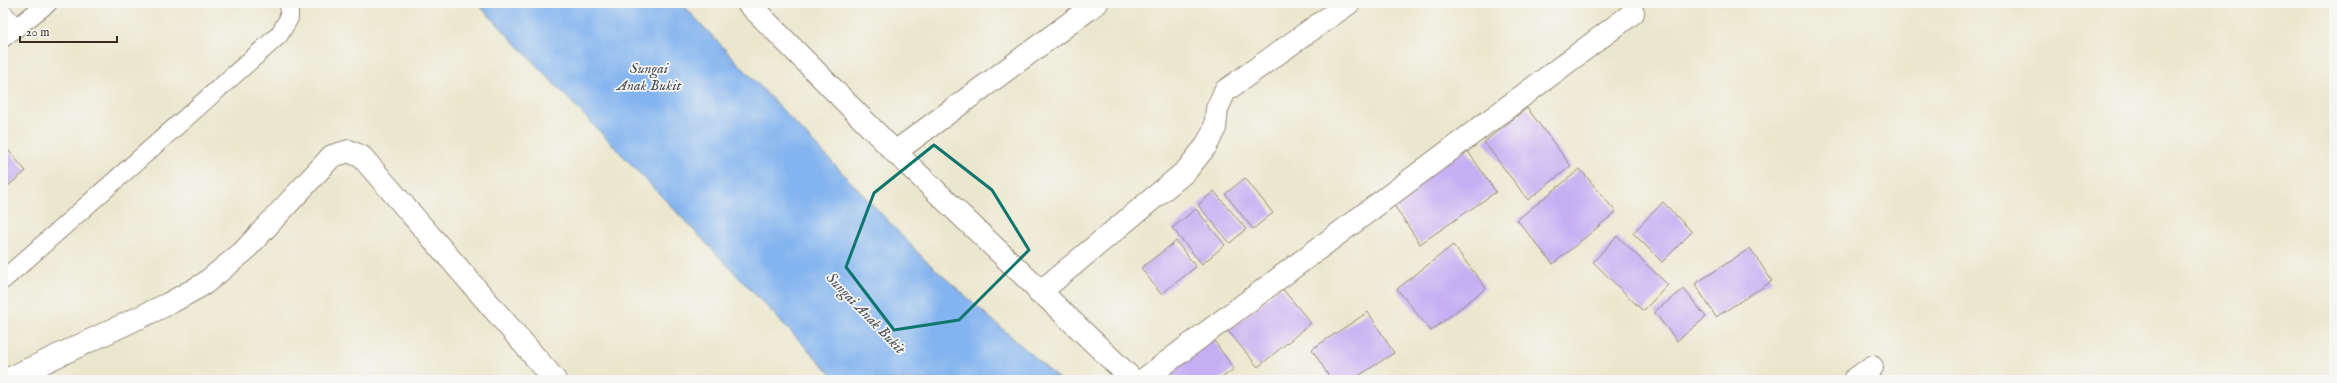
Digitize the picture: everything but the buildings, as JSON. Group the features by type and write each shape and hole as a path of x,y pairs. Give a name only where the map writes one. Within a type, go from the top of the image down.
{"street":[{"path":"748,3 895,152 1132,380"},
{"path":"895,152 1097,3"},
{"path":"1040,293 1186,171 1206,146 1215,128 1217,109 1225,91 1349,3"},
{"path":"1143,380 1633,13"},
{"path":"6,380 168,304 204,284 242,252 332,156 349,151 362,157 555,380"},
{"path":"1854,380 1872,367"}],"lane":[{"path":"3,13 9,33 48,3"},
{"path":"3,280 279,35 289,18 289,3"}],"highlighted area":[{"path":"934,145 992,190 1029,250 959,320 894,330 846,267 874,193"}],"water":[{"name":"Sungai Anak Bukit","path":"477,3 681,3 925,260 1060,380 837,380"}]}
